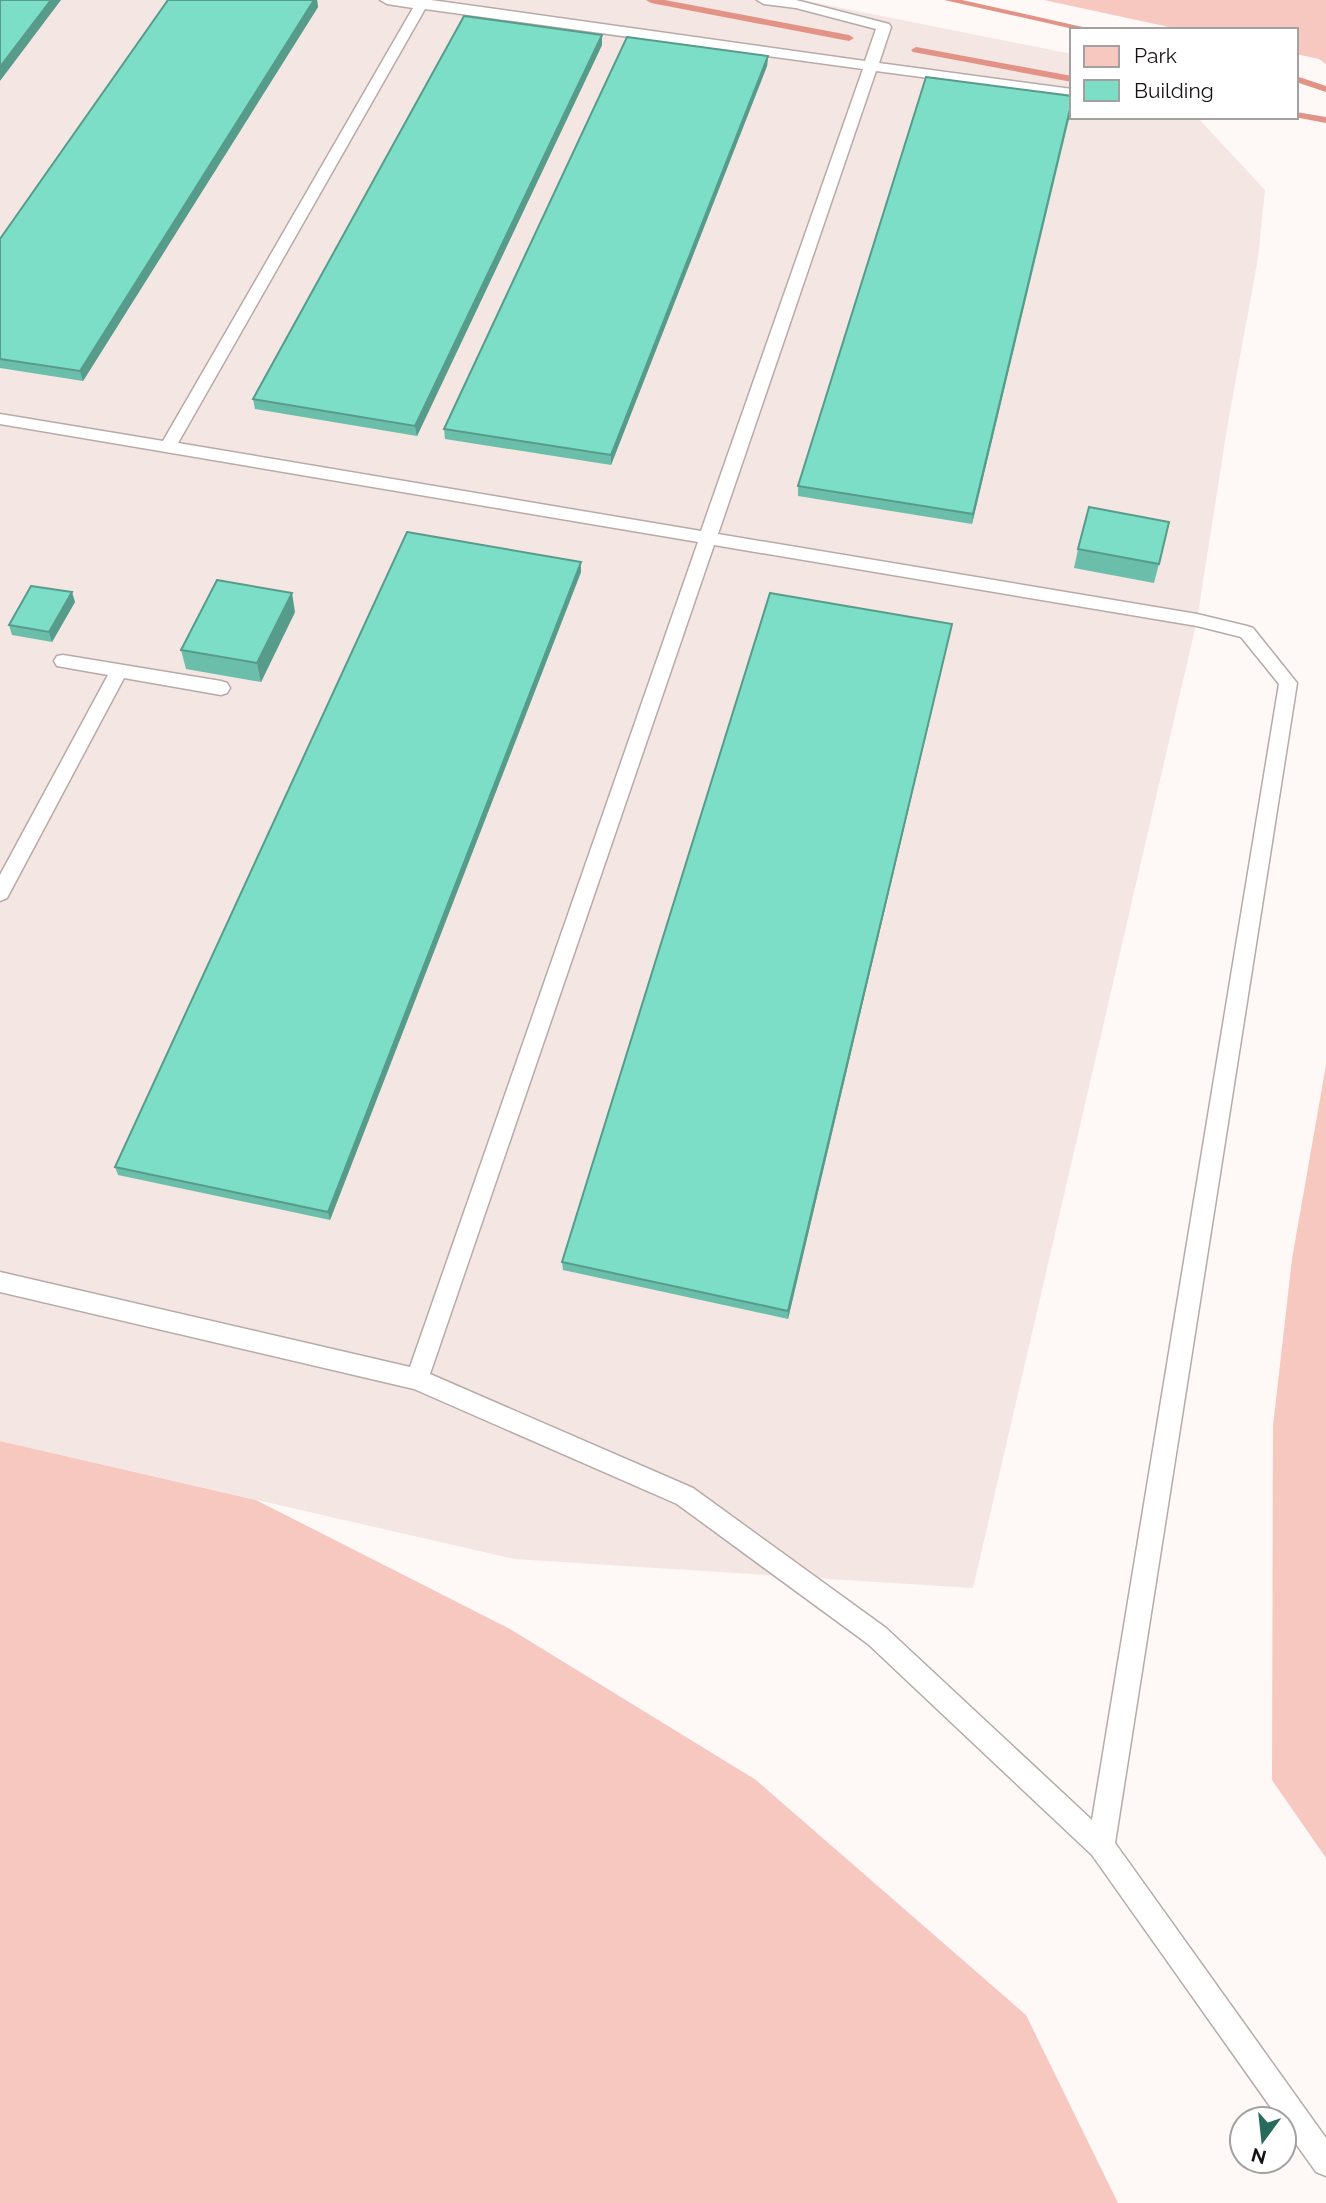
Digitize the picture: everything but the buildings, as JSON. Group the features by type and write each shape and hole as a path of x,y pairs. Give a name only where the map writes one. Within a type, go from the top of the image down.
{"lane":[{"path":"387,0 422,2 1070,93"},
{"path":"417,1379 884,27 796,4 764,0"},
{"path":"167,448 422,2"},
{"path":"0,419 1196,620 1247,632 1288,683 1101,1846"},
{"path":"63,661 221,688"},
{"path":"0,892 119,671"},
{"path":"0,1282 417,1379 684,1496 877,1636 1101,1846 1326,2162"}],"shaded area":[{"path":"0,0 802,0 1070,54 1070,119 1199,119 1265,190 1258,258 1228,422 1197,620 973,1588 514,1559 0,1441"}],"green space":[{"path":"1044,0 1326,0 1326,64 1319,59 1298,54 1298,28 1174,28"},
{"path":"1326,1065 1326,1858 1272,1780 1273,1426 1292,1259"},
{"path":"0,1441 256,1500 510,1629 756,1780 1026,2015 1118,2203 0,2203"}],"waterway":[{"path":"651,0 849,38"},
{"path":"949,0 1082,28"},
{"path":"916,50 1070,79"},
{"path":"1298,80 1326,89"},
{"path":"1298,115 1326,120"}]}
